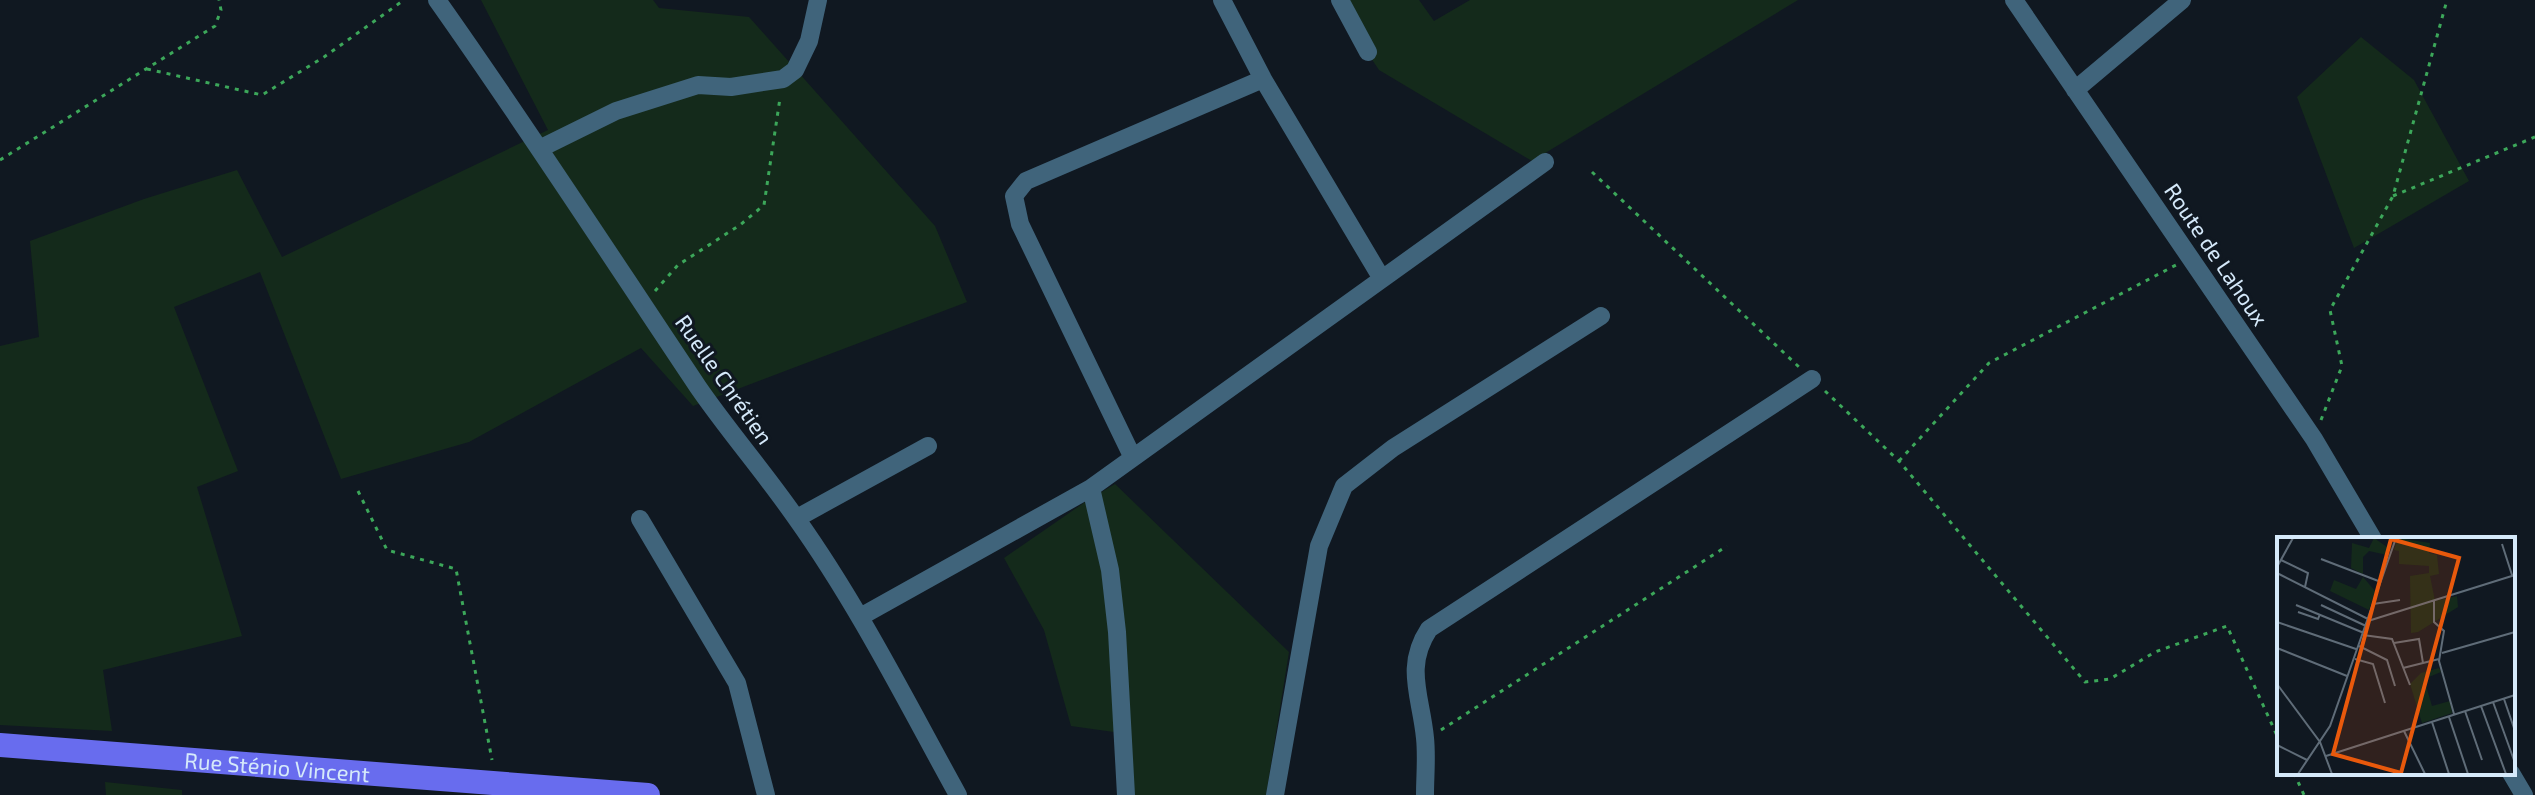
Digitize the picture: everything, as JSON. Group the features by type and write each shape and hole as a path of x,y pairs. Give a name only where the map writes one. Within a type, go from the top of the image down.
{"main road":[{"name":"Rue Sténio Vincent","path":"0,745 496,789 648,795"}],"street":[{"name":"Ruelle Chrétien","path":"437,0 541,148 716,414 797,518 860,617 958,795"},
{"path":"541,148 616,111 698,85 731,87 783,79 795,70 809,41 818,0"},
{"path":"1222,0 1263,79 1382,279"},
{"path":"1340,0 1368,52"},
{"name":"Route de Lahoux","path":"2014,0 2314,439 2372,537"},
{"path":"2075,90 2182,0"},
{"path":"1133,458 1020,224 1014,196 1026,181 1263,79"},
{"path":"860,617 1091,488 1545,162"},
{"path":"1275,795 1319,546 1344,486 1393,448 1601,316"},
{"path":"1425,795 1425,740 1414,666 1418,647 1429,629 1812,379"},
{"path":"797,518 928,446"},
{"path":"1091,488 1110,570 1117,632 1126,795"},
{"path":"640,519 737,683 766,795"},
{"path":"2512,775 2524,795"}],"path":[{"path":"0,160 215,26 221,10 219,0"},
{"path":"147,69 262,95 324,57 404,0"},
{"path":"2314,439 2342,366 2330,310 2393,196 2447,0"},
{"path":"650,315 656,287 678,265 740,225 764,205 783,79"},
{"path":"2393,196 2535,137"},
{"path":"1592,172 1899,461 2085,682 2110,679 2155,652 2227,626 2277,736"},
{"path":"1899,461 1989,363 2190,258"},
{"path":"358,491 387,550 456,569 496,789"},
{"path":"1425,740 1727,546"},
{"path":"2295,775 2304,795"}],"green space":[{"path":"481,0 653,0 659,8 749,17 935,226 967,302 693,406 641,348 469,442 341,479 260,272 174,307 238,471 197,487 242,636 103,670 112,731 0,725 0,346 39,337 30,241 144,199 237,170 282,257 548,130"},
{"path":"1332,0 1419,0 1434,21 1470,0 1798,0 1532,161 1379,70"},
{"path":"2361,37 2414,80 2469,181 2354,248 2297,97"},
{"path":"1115,484 1289,652 1266,795 1123,795 1121,733 1071,726 1044,630 1004,558"},
{"path":"105,782 182,790 182,795 106,795"}]}
